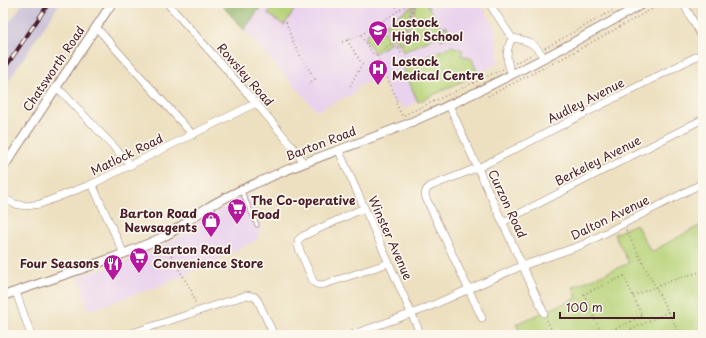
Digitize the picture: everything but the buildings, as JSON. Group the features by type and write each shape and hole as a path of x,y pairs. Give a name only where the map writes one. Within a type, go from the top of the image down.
{"street":[{"name":"Chatsworth Road","path":"3,168 112,3"},
{"name":"Rowsley Road","path":"167,3 256,103 297,152 303,163"},
{"path":"489,3 512,38 532,43 538,48 544,58"},
{"name":"Barton Road","path":"3,296 124,254 162,237 184,225 206,209 241,190 303,163 339,151 449,105 544,58 644,3"},
{"path":"683,3 703,39"},
{"path":"96,27 193,135"},
{"path":"512,38 506,54 507,64 512,74"},
{"name":"Audley Avenue","path":"468,289 425,193 427,190 432,186 478,168 703,53"},
{"path":"56,88 63,93 130,165"},
{"name":"Matlock Road","path":"3,198 15,204 26,206 40,204 92,184 256,103"},
{"name":"Curzon Road","path":"449,105 544,312"},
{"name":"Berkeley Avenue","path":"503,222 703,120"},
{"name":"Winster Avenue","path":"339,151 421,335"},
{"name":"Dalton Avenue","path":"351,335 412,314 523,266 582,245 703,183"},
{"path":"92,184 124,254"},
{"path":"364,208 303,236 298,240 298,246 313,281 318,285 322,285 389,263"},
{"path":"468,289 482,318"},
{"path":"16,292 31,335"},
{"path":"126,335 244,295 252,296 258,301 274,335"}],"lane":[{"path":"241,190 257,225"}],"path":[{"path":"304,3 312,8 322,3 326,7 330,5"},
{"path":"394,3 399,10"},
{"path":"342,42 361,35 410,3"},
{"path":"398,48 400,47 415,3"},
{"path":"286,22 295,47 315,79 307,85"},
{"path":"381,22 401,53"},
{"path":"361,35 374,55 376,54 397,99 396,103 402,116"},
{"path":"347,40 362,64 350,88"},
{"path":"376,54 394,42"},
{"path":"623,225 680,335"},
{"path":"162,237 171,256 191,290 197,311"},
{"path":"633,296 670,281 703,271"},
{"path":"624,276 642,316 616,328 602,335 584,294 624,276"},
{"path":"544,312 553,334 560,335"},
{"path":"616,328 620,335 668,312"},
{"path":"694,335 703,328"}],"shaded area":[{"path":"23,3 60,3 3,89 3,32"},
{"name":"Lostock High School","path":"220,3 480,3 495,28 499,63 402,109 399,102 394,104 381,76 355,88 357,92 317,111"},
{"path":"248,194 262,225 257,240 201,268 152,289 89,310 79,276 121,264 151,251 177,238 211,214"}],"green space":[{"path":"220,3 252,3 260,8 244,30"},
{"path":"275,3 299,3 284,25 268,14"},
{"path":"417,3 426,3 442,28 446,26 448,29 444,39 441,40 439,36 403,52 401,48"},
{"path":"414,5 399,46 385,24"},
{"path":"380,26 391,43 375,53 365,39 367,34"},
{"path":"451,46 463,50 461,55 472,59 478,74 418,102 403,68"},
{"path":"636,224 651,252 699,226 703,234 703,335 509,335 519,330 516,324 577,298 573,287 629,263 614,234"}],"railway":[{"path":"3,71 49,3"}],"place":[{"name":"Lostock High School","path":"378,47"},
{"name":"Lostock Medical Centre","path":"378,86"},
{"name":"The Co-operative Food","path":"237,225"},
{"name":"Barton Road Newsagents","path":"211,238"},
{"name":"Barton Road Convenience Store","path":"139,274"},
{"name":"Four Seasons","path":"113,281"}]}
